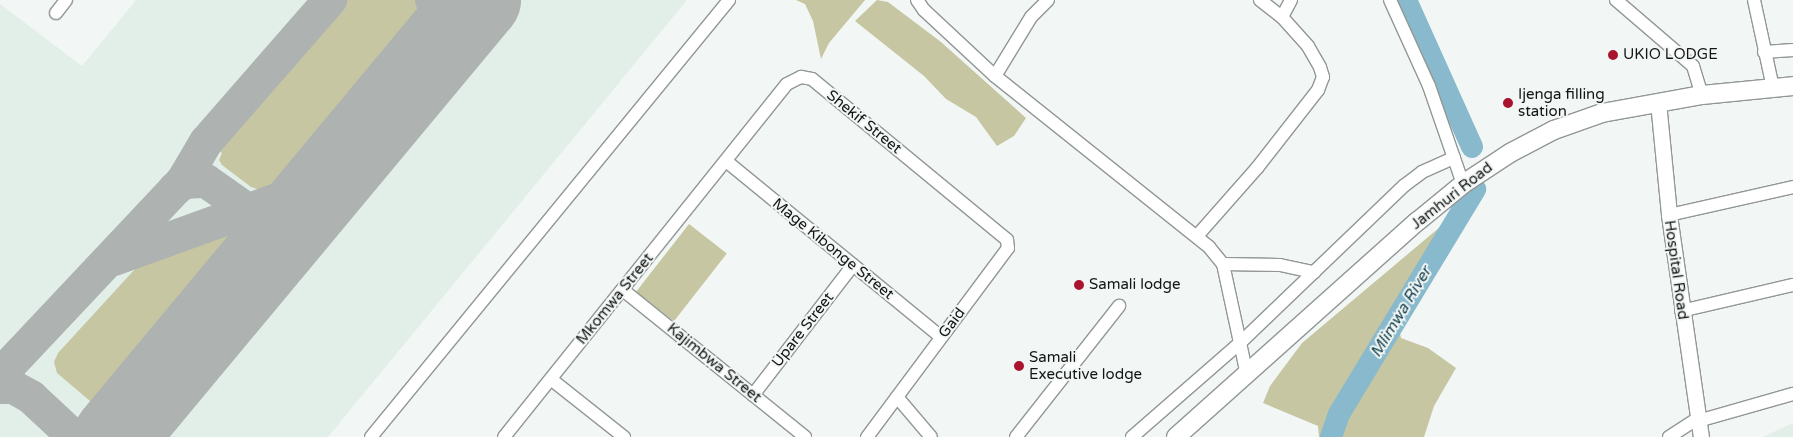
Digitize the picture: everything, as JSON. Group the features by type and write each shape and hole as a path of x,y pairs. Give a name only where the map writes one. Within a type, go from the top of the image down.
{"main road":[{"name":"Jamhuri Road","path":"1176,437 1463,184 1510,153 1554,130 1602,114 1702,95 1793,86"}],"street":[{"path":"56,13 66,0"},
{"path":"371,437 729,0"},
{"path":"917,0 924,10 995,76 1198,236 1223,264 1247,375"},
{"path":"995,76 1031,17 1048,0"},
{"path":"1198,236 1257,168 1318,90 1322,77 1320,67 1308,46 1282,17 1260,0"},
{"path":"1282,17 1291,0"},
{"path":"1390,0 1429,86 1463,184"},
{"path":"1616,0 1693,66 1702,95"},
{"path":"1754,0 1773,88"},
{"path":"1764,52 1793,50"},
{"name":"Shekif Street","path":"726,161 787,84 800,76 812,80 1007,240 1008,248"},
{"name":"Hospital Road","path":"1658,102 1669,215 1701,437"},
{"path":"1132,437 1241,342 1405,186 1422,172 1454,158"},
{"name":"Mage Kibonge Street","path":"726,161 941,338"},
{"name":"Mkomwa Street","path":"504,437 552,380 726,161"},
{"path":"1669,215 1793,187"},
{"name":"Gaid","path":"867,437 1008,248"},
{"path":"1223,264 1280,265 1314,272"},
{"name":"Upare Street","path":"753,395 853,265"},
{"path":"1682,311 1793,285"},
{"name":"Kajimbwa Street","path":"623,290 805,437"},
{"path":"1016,437 1119,306"},
{"path":"552,380 624,437"},
{"path":"1669,437 1698,419 1793,394"},
{"path":"897,397 931,437"}],"shaded area":[{"path":"136,0 687,0 328,437 0,437 0,4 82,66"},
{"path":"1793,423 1793,437 1763,437"}],"green space":[{"path":"346,0 420,0 424,14 299,169 263,191 251,187 222,165 219,160 222,153 214,147"},
{"path":"796,0 865,0 829,43 821,59 813,21 805,4"},
{"path":"877,0 888,2 941,42 1026,118 1014,136 997,146 976,117 946,99 924,76 855,21"},
{"path":"1471,206 1398,324 1401,338 1428,348 1456,368 1434,406 1424,437 1319,437 1318,426 1263,403 1270,386 1302,343 1440,227"},
{"path":"689,224 727,254 674,321 636,292"},
{"path":"224,233 234,240 236,246 107,400 90,401 57,373 54,362 58,353 135,269"}],"waterway":[{"name":"Mlimwa River","path":"1406,0 1472,147"},
{"name":"Mlimwa River","path":"1331,437 1339,414 1475,189"}],"taxiway":[{"path":"0,375 183,181 206,142 330,0"},
{"path":"432,0 457,26"},
{"path":"114,259 307,189 334,172"},
{"path":"175,189 184,182 206,181 269,225 293,221"},
{"path":"243,215 251,217 265,229 267,253"},
{"path":"0,387 13,387 31,397 74,437"}],"runway":[{"path":"115,437 479,0"}],"place":[{"name":"UKIO LODGE","path":"1613,55"},
{"name":"Ijenga filling station","path":"1508,103"},
{"name":"Samali lodge","path":"1079,285"},
{"name":"Samali Executive lodge","path":"1019,366"}]}
